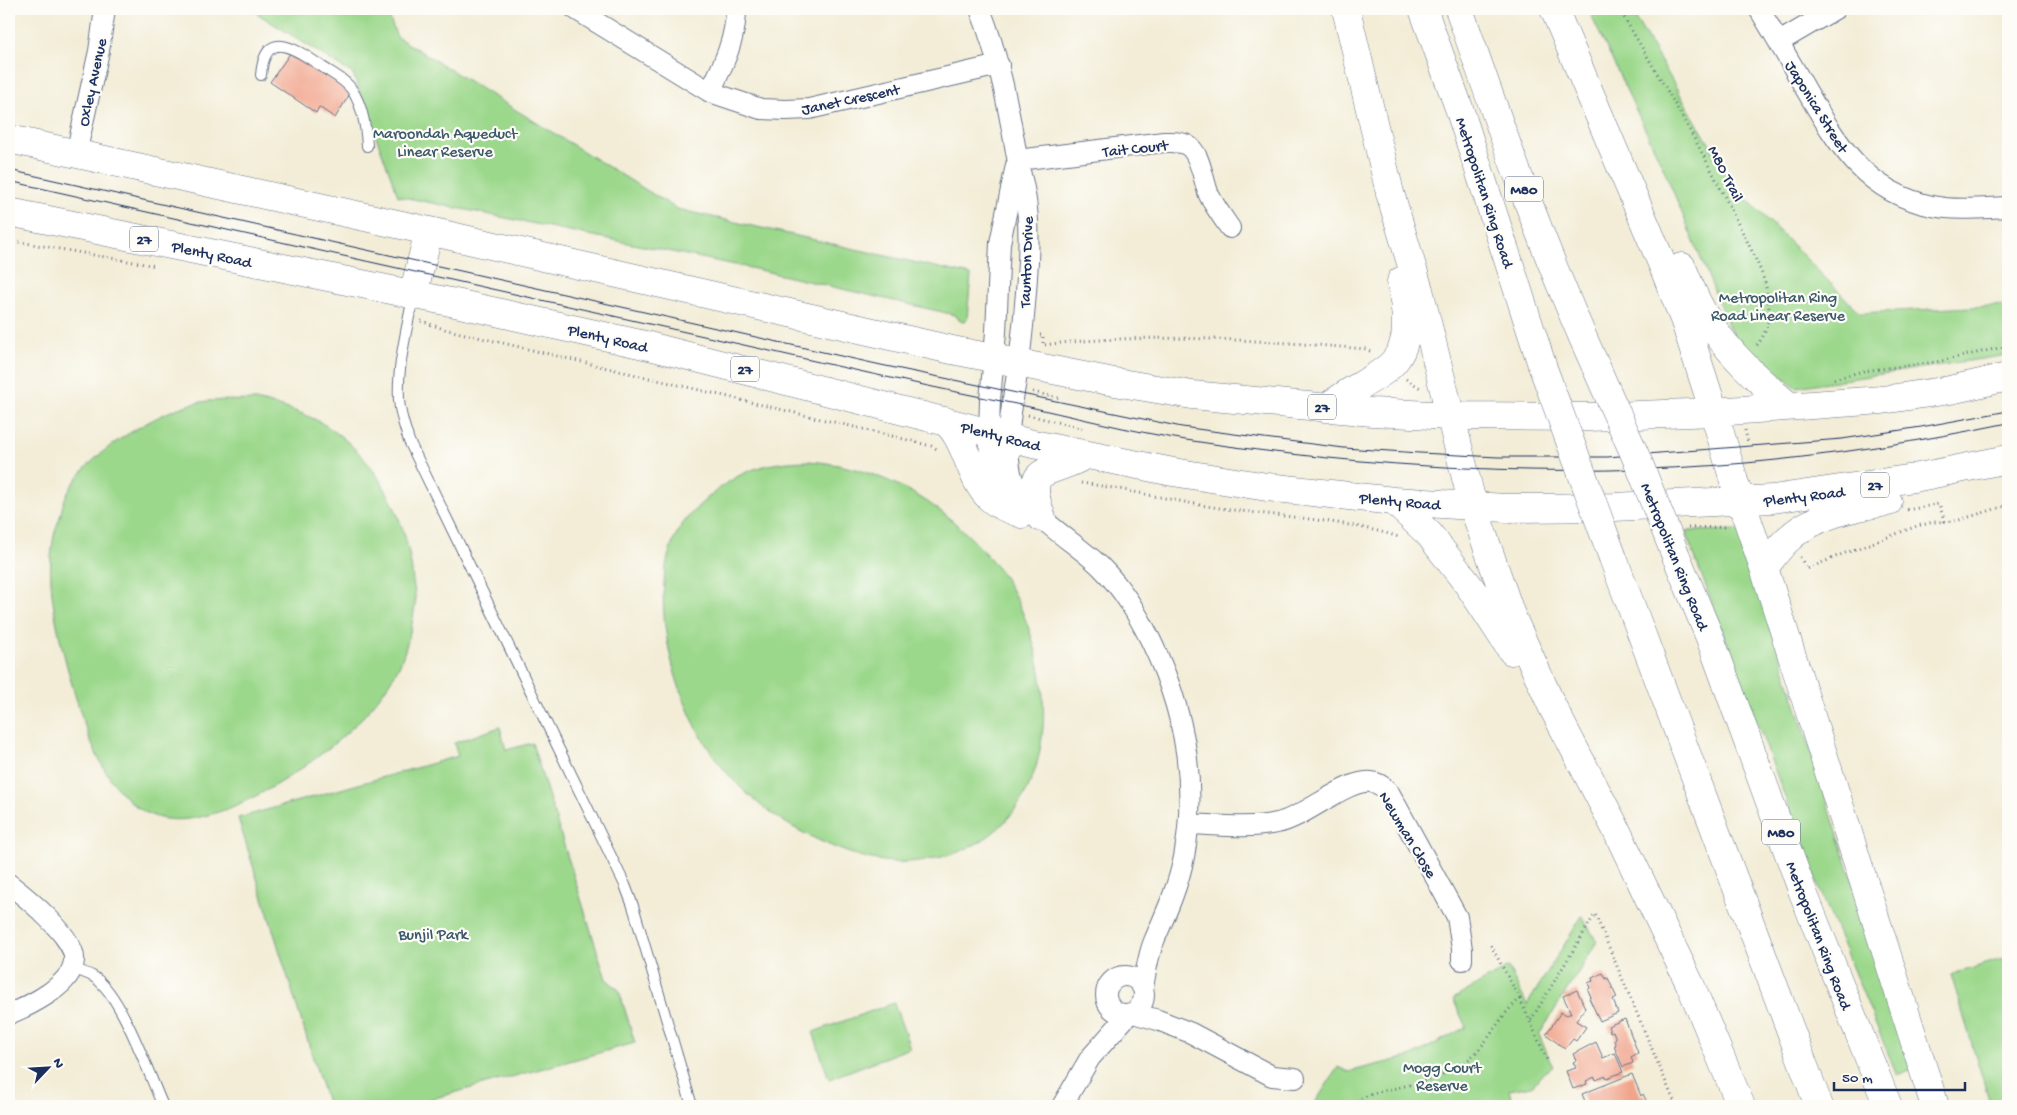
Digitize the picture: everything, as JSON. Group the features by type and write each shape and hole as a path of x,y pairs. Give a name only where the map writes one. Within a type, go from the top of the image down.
{"highway":[{"path":"1346,9 1390,193 1419,290 1477,519 1511,615 1548,698 1614,825 1690,984 1741,1106"},
{"name":"Metropolitan Ring Road","path":"1423,9 1459,108 1543,368 1819,1106"},
{"name":"Metropolitan Ring Road","path":"1459,9 1567,304 1639,464 1710,638 1802,890 1888,1106"},
{"path":"1559,20 1621,124 1692,290 1707,320 1747,357 1790,406"},
{"path":"1559,20 1685,322 1935,1106"},
{"name":"27","path":"9,139 1006,361 1192,394 1325,408 1447,404 1589,417 1710,400 1790,406 1916,396 2008,378"},
{"path":"1325,408 1359,386 1373,380 1392,365 1403,346 1406,325 1401,277 1392,236 1390,193"},
{"name":"Plenty Road","path":"9,212 411,306 700,358 999,435 1086,455 1260,486 1394,500 1477,519 1506,508 1614,507 1745,513 1773,499 1848,490 2008,459"},
{"path":"411,306 429,231"},
{"path":"944,421 954,429 977,480 990,498 997,503 1032,516 1036,480 1047,470 1070,464 1086,455"},
{"path":"1764,568 1787,540 1820,519 1844,510 1939,493 1984,479 2008,469"},
{"path":"1394,500 1429,534 1497,626 1614,825"}],"street":[{"name":"Oxley Avenue","path":"76,154 99,51 105,9"},
{"name":"Janet Crescent","path":"576,9 710,92 761,109 808,109 999,64"},
{"path":"710,92 728,54 734,32 736,9"},
{"name":"Taunton Drive","path":"980,9 999,64 1010,112 1025,195 1028,231 1028,262 1022,334 1006,361"},
{"name":"Japonica Street","path":"1759,9 1834,136 1848,156 1864,171 1888,189 1904,197 1933,206 1960,209 2008,207"},
{"path":"1779,42 1835,9"},
{"name":"Tait Court","path":"1018,160 1164,142 1182,143 1189,146 1194,152 1208,193 1230,228"},
{"name":"Taunton Drive","path":"1006,361 996,332 1000,243 1018,160"},
{"path":"1006,361 990,400 999,435 1009,459 1012,480 1032,516 1101,567 1135,608 1169,681 1188,757 1190,785 1189,824 1178,882 1154,943 1142,1005 1130,1014 1090,1058"},
{"name":"Newman Close","path":"1189,824 1250,826 1279,823 1298,815 1353,785 1369,782 1377,783 1390,794 1457,917 1462,960"},
{"path":"9,884 69,942 73,950 74,960 67,976 56,987 26,1007 9,1014"},
{"path":"1154,943 1122,976 1111,982 1108,986 1106,998 1108,1004 1116,1012 1158,1020 1191,1033 1272,1076 1295,1078"},
{"path":"1122,976 1134,978 1144,990 1191,1033"},
{"path":"1062,1106 1090,1058 1108,1004"}],"lane":[{"path":"261,75 264,56 275,47 289,46 303,54 348,85 353,91 366,132 367,146"},
{"path":"411,306 400,374 399,400 409,442 625,885 633,906 692,1106"},
{"path":"72,968 94,977 108,992 132,1034 163,1106"}],"path":[{"name":"M80 Trail","path":"1620,9 1686,122 1722,190 1764,283 1769,316 1767,329 1762,340 1747,357"},
{"path":"9,240 134,264 164,267"},
{"path":"411,306 444,329 931,446 951,456 965,454"},
{"path":"1022,334 1043,335 1042,345 1069,342 1174,339 1281,342 1366,349 1379,354 1411,384 1447,404"},
{"path":"1830,380 1863,371 1936,362 2008,346"},
{"path":"1032,392 1059,398"},
{"path":"1028,415 1082,428"},
{"path":"1808,569 1917,526 1934,522 1956,521 2008,505"},
{"path":"1531,1020 1595,914 1676,1106"},
{"path":"1489,942 1531,1020 1548,1062"},
{"path":"1348,1106 1369,1094 1425,1081 1459,1066 1480,1050 1506,1012 1520,999"}],"green space":[{"name":"Maroondah Aqueduct Linear Reserve","path":"254,9 386,9 397,37 677,209 971,275 967,319 963,322 954,315 755,269 398,196 353,74 258,14"},
{"name":"Metropolitan Ring Road Linear Reserve","path":"1588,9 1630,9 1734,186 1860,313 2008,305 2008,355 1796,387 1734,339 1663,167"},
{"path":"256,400 297,412 320,422 340,435 373,470 386,490 396,511 410,557 415,596 412,625 402,659 388,684 362,718 338,741 287,778 257,795 226,809 196,818 169,819 145,812 130,801 117,787 96,754 71,681 54,611 51,576 53,538 64,500 79,476 94,460 119,440 163,415 192,404 215,401"},
{"path":"809,461 855,469 877,476 918,496 937,509 972,539 993,562 1004,577 1025,619 1039,664 1043,711 1039,756 1024,796 998,829 959,852 908,862 872,859 825,843 784,822 756,802 721,766 698,730 686,704 668,646 664,617 664,587 667,560 678,530 699,505 740,475 778,463"},
{"path":"1740,530 1913,1069 1897,1075 1820,890 1685,531"},
{"name":"Bunjil Park","path":"500,727 506,750 532,743 606,979 619,990 635,1043 406,1106 328,1106 238,818 458,756 454,743"},
{"name":"Mogg Court Reserve","path":"1582,916 1597,942 1539,1035 1553,1067 1544,1072 1532,1086 1509,1090 1513,1106 1313,1106 1338,1067 1348,1072 1412,1056 1466,1027 1453,999 1508,967 1527,1005"},
{"path":"2008,957 2008,1106 1991,1106 1951,975"},
{"path":"894,1003 910,1048 829,1079 813,1032"}],"building":[{"path":"291,52 351,92 335,118 319,107 316,113 270,82"},
{"path":"1603,973 1606,979 1608,978 1617,998 1613,1000 1618,1013 1600,1021 1589,998 1591,997 1588,983 1593,981 1592,978"},
{"path":"1577,990 1585,1008 1576,1021 1586,1027 1576,1041 1573,1039 1565,1049 1546,1034 1561,1012 1567,1015 1571,1013 1563,996"},
{"path":"1625,1019 1638,1053 1631,1057 1633,1063 1623,1067 1614,1046 1616,1045 1614,1040 1616,1039 1613,1031 1610,1032 1608,1026"},
{"path":"1596,1042 1603,1058 1615,1053 1623,1072 1596,1080 1595,1077 1586,1081 1587,1084 1573,1089 1566,1071 1576,1068 1573,1062 1576,1061 1573,1054"},
{"path":"1632,1074 1641,1096 1643,1094 1649,1106 1587,1106 1582,1094"}],"tram line":[{"path":"9,170 881,365 1182,427 1344,448 1498,457 1607,457 1842,439 2008,411"},
{"path":"9,181 871,374 1122,428 1255,450 1325,458 1465,468 1535,470 1676,468 1779,460 1845,452 2008,423"}]}
